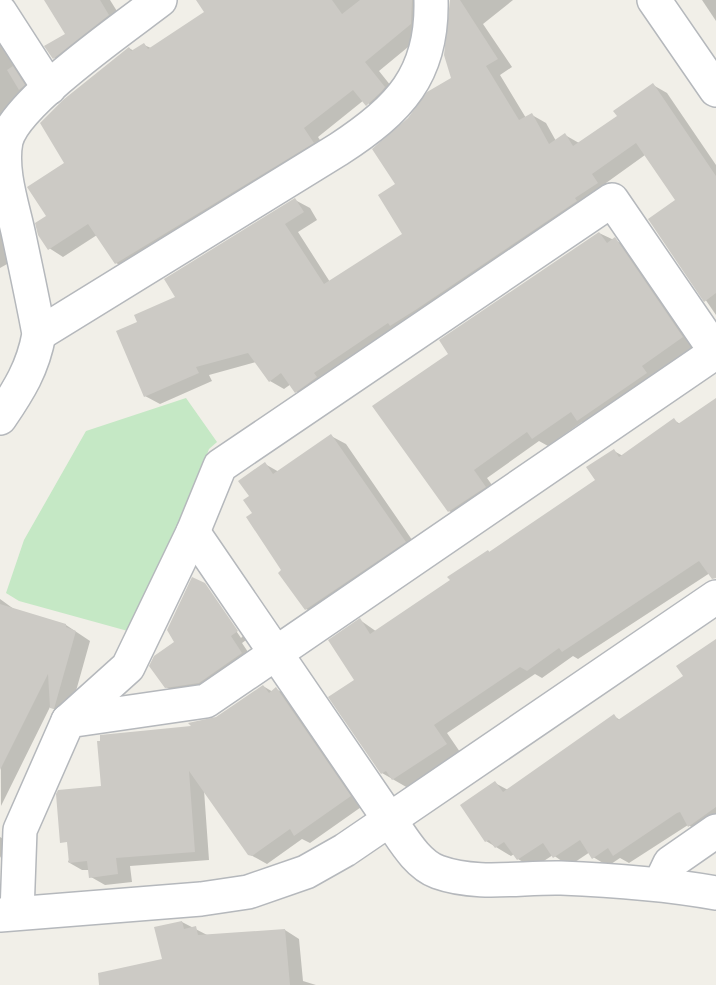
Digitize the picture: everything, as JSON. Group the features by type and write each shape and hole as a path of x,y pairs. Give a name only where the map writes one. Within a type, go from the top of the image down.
{"street":[{"path":"0,418 25,381 34,359 39,334 7,181 3,154 5,143 14,124 49,88 160,0"},
{"path":"39,334 339,149 386,116 409,89 425,57 431,0"},
{"path":"654,0 716,90"},
{"path":"0,12 49,88"},
{"path":"68,721 206,701 716,352 612,200 220,466 193,532 128,667 68,721 20,830 8,914 201,899 248,892 306,872 345,850 716,597"},
{"path":"193,532 274,654 389,819 422,862 437,872 459,877 660,884 716,893"},
{"path":"660,884 670,863 716,831"}],"green space":[{"path":"186,398 217,442 209,449 181,526 135,633 19,601 6,593 24,540 86,431"}],"building":[{"path":"44,0 100,0 109,15 53,59 44,46 65,34"},
{"path":"196,0 332,0 342,14 360,0 412,0 411,24 365,62 385,87 381,92 366,106 353,90 304,128 314,143 115,264 88,224 48,250 38,235 35,223 46,216 27,187 64,163 40,123 63,100 129,47 131,51 144,43 148,49 204,12"},
{"path":"450,0 460,0 498,59 486,66 519,120 532,113 549,144 565,133 573,146 617,116 613,111 653,83 716,176 716,293 704,302 648,219 675,200 636,143 592,174 598,183 575,198 577,201 417,309 390,326 388,323 314,373 317,377 295,393 281,373 269,382 248,353 196,367 199,373 144,397 116,331 137,322 134,315 175,297 164,279 295,198 304,212 285,224 324,284 402,234 378,195 395,184 372,149 408,118 427,92 451,78 444,55"},
{"path":"13,66 25,85 19,90 7,70"},
{"path":"599,232 607,243 615,237 683,337 642,366 647,373 577,421 571,412 532,439 527,432 474,470 486,487 448,512 372,406 448,354 439,340"},
{"path":"716,398 716,578 712,579 699,561 562,652 559,648 527,671 520,667 434,725 447,744 392,780 386,771 381,774 328,697 354,680 328,640 360,618 370,634 450,580 447,577 488,550 489,552 595,480 586,467 614,449 619,457 674,418 678,424"},
{"path":"331,434 406,542 305,610 278,573 281,570 246,517 252,513 243,500 249,496 238,481 265,462 273,474"},
{"path":"192,577 205,583 238,631 231,636 242,653 199,683 165,688 149,666 154,656 174,642 167,630"},
{"path":"0,604 66,624 66,627 76,631 54,709 50,708 48,674 0,770"},
{"path":"716,639 716,807 688,827 680,812 677,813 613,856 608,848 592,859 580,840 553,858 543,843 517,860 504,842 495,848 489,840 485,842 460,805 495,781 503,792 614,714 618,720 683,676 676,666"},
{"path":"263,685 269,693 276,687 351,796 294,836 290,829 252,856 248,855 189,771 195,852 116,858 118,874 89,878 87,861 69,863 67,842 60,843 56,794 58,790 101,786 97,741 100,741 100,735 191,726 188,723 216,717"},
{"path":"182,921 184,929 196,926 198,935 285,929 290,985 99,985 98,973 162,959 154,927"}]}
